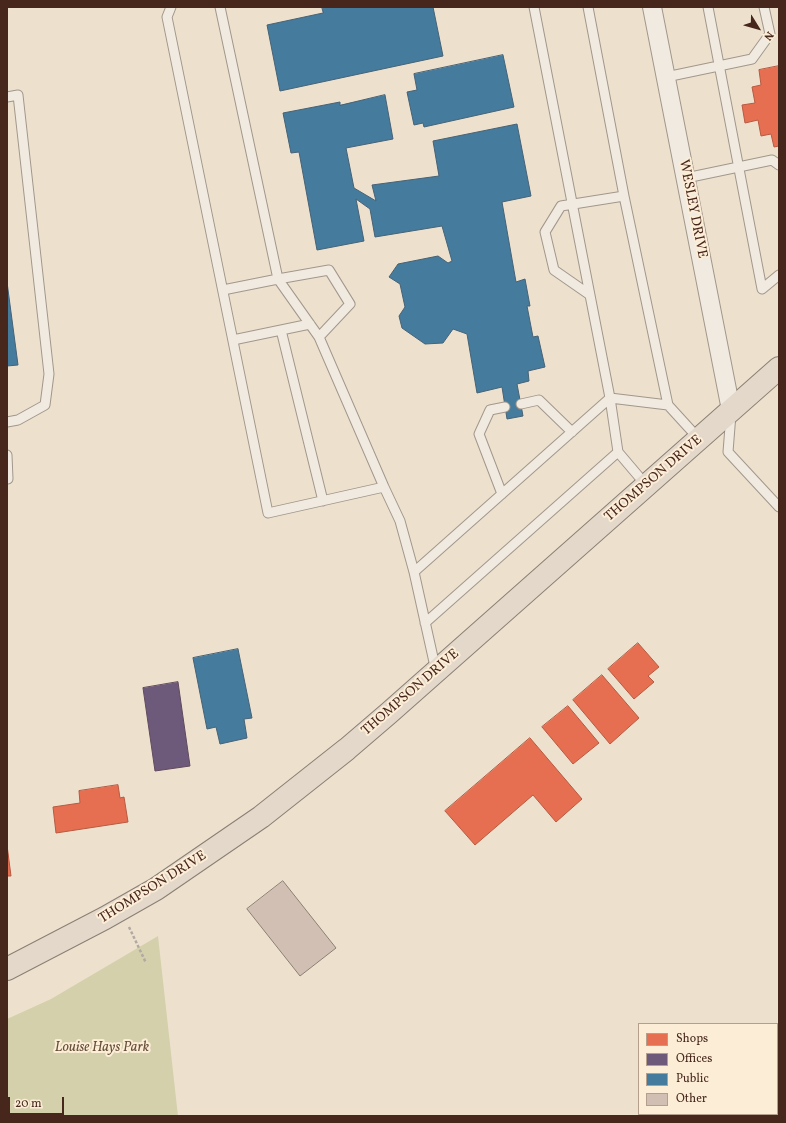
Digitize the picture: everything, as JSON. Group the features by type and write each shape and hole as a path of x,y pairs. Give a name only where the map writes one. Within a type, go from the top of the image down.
{"main road":[{"name":"THOMPSON DRIVE","path":"7,970 156,889 261,817 347,749 436,672 779,368"}],"street":[{"name":"WESLEY DRIVE","path":"652,7 731,410"}],"lane":[{"path":"172,7 167,17 268,513 384,487"},
{"path":"220,7 278,279 319,338 400,520 414,572 436,672"},
{"path":"534,7 610,398 618,452 646,486"},
{"path":"588,7 624,196 668,405 699,439"},
{"path":"708,7 762,289 779,275"},
{"path":"666,77 752,59 770,34 764,7"},
{"path":"7,97 18,95 49,374 45,405 18,420 7,422"},
{"path":"686,178 772,160 779,165"},
{"path":"590,295 554,270 545,232 561,206 624,196"},
{"path":"223,290 329,270 350,304 319,338"},
{"path":"233,340 310,324"},
{"path":"281,330 322,500"},
{"path":"414,572 610,398 668,405"},
{"path":"521,404 538,400 572,432"},
{"path":"502,494 479,434 490,410 505,407"},
{"path":"731,410 728,452 779,507"},
{"path":"425,623 618,452"},
{"path":"7,455 7,479"}],"path":[{"path":"134,936 146,962"}],"green space":[{"name":"Louise Hays Park","path":"158,936 178,1116 7,1116 7,1019 51,999"}],"shaded area":[{"path":"778,1042 779,1116 666,1116 778,1115"}],"building: Shops":[{"path":"779,66 779,146 774,147 771,134 761,136 758,120 745,123 742,105 755,103 752,87 761,85 759,70"},
{"path":"638,643 659,667 648,676 654,682 634,699 608,669"},
{"path":"602,675 639,718 610,744 573,700"},
{"path":"568,706 599,743 573,764 542,727"},
{"path":"530,738 582,799 556,822 533,795 475,845 445,811"},
{"path":"118,785 120,798 124,797 128,822 56,833 53,807 80,803 79,791"},
{"path":"7,845 11,876 7,876"}],"building: Offices":[{"path":"178,682 190,766 155,771 143,688"}],"building: Public":[{"path":"322,7 433,7 443,56 280,91 267,25 323,13"},
{"path":"503,55 514,107 424,127 423,123 414,125 407,92 417,90 414,74"},
{"path":"385,95 393,139 346,148 354,188 376,201 372,185 439,176 433,141 517,124 531,196 502,202 516,282 525,279 530,306 527,306 533,337 538,336 545,367 528,371 529,381 517,384 523,416 507,419 502,387 477,393 467,334 453,329 443,343 425,344 402,328 399,316 405,307 400,284 389,277 398,264 438,256 448,263 452,261 442,226 375,237 370,209 356,199 364,241 317,250 299,152 291,153 283,113 340,102 340,105"},
{"path":"7,282 18,365 7,366"},
{"path":"238,649 252,718 244,719 247,738 220,744 216,727 207,729 193,658"}],"building: Other":[{"path":"283,881 336,948 300,976 247,909"}]}
